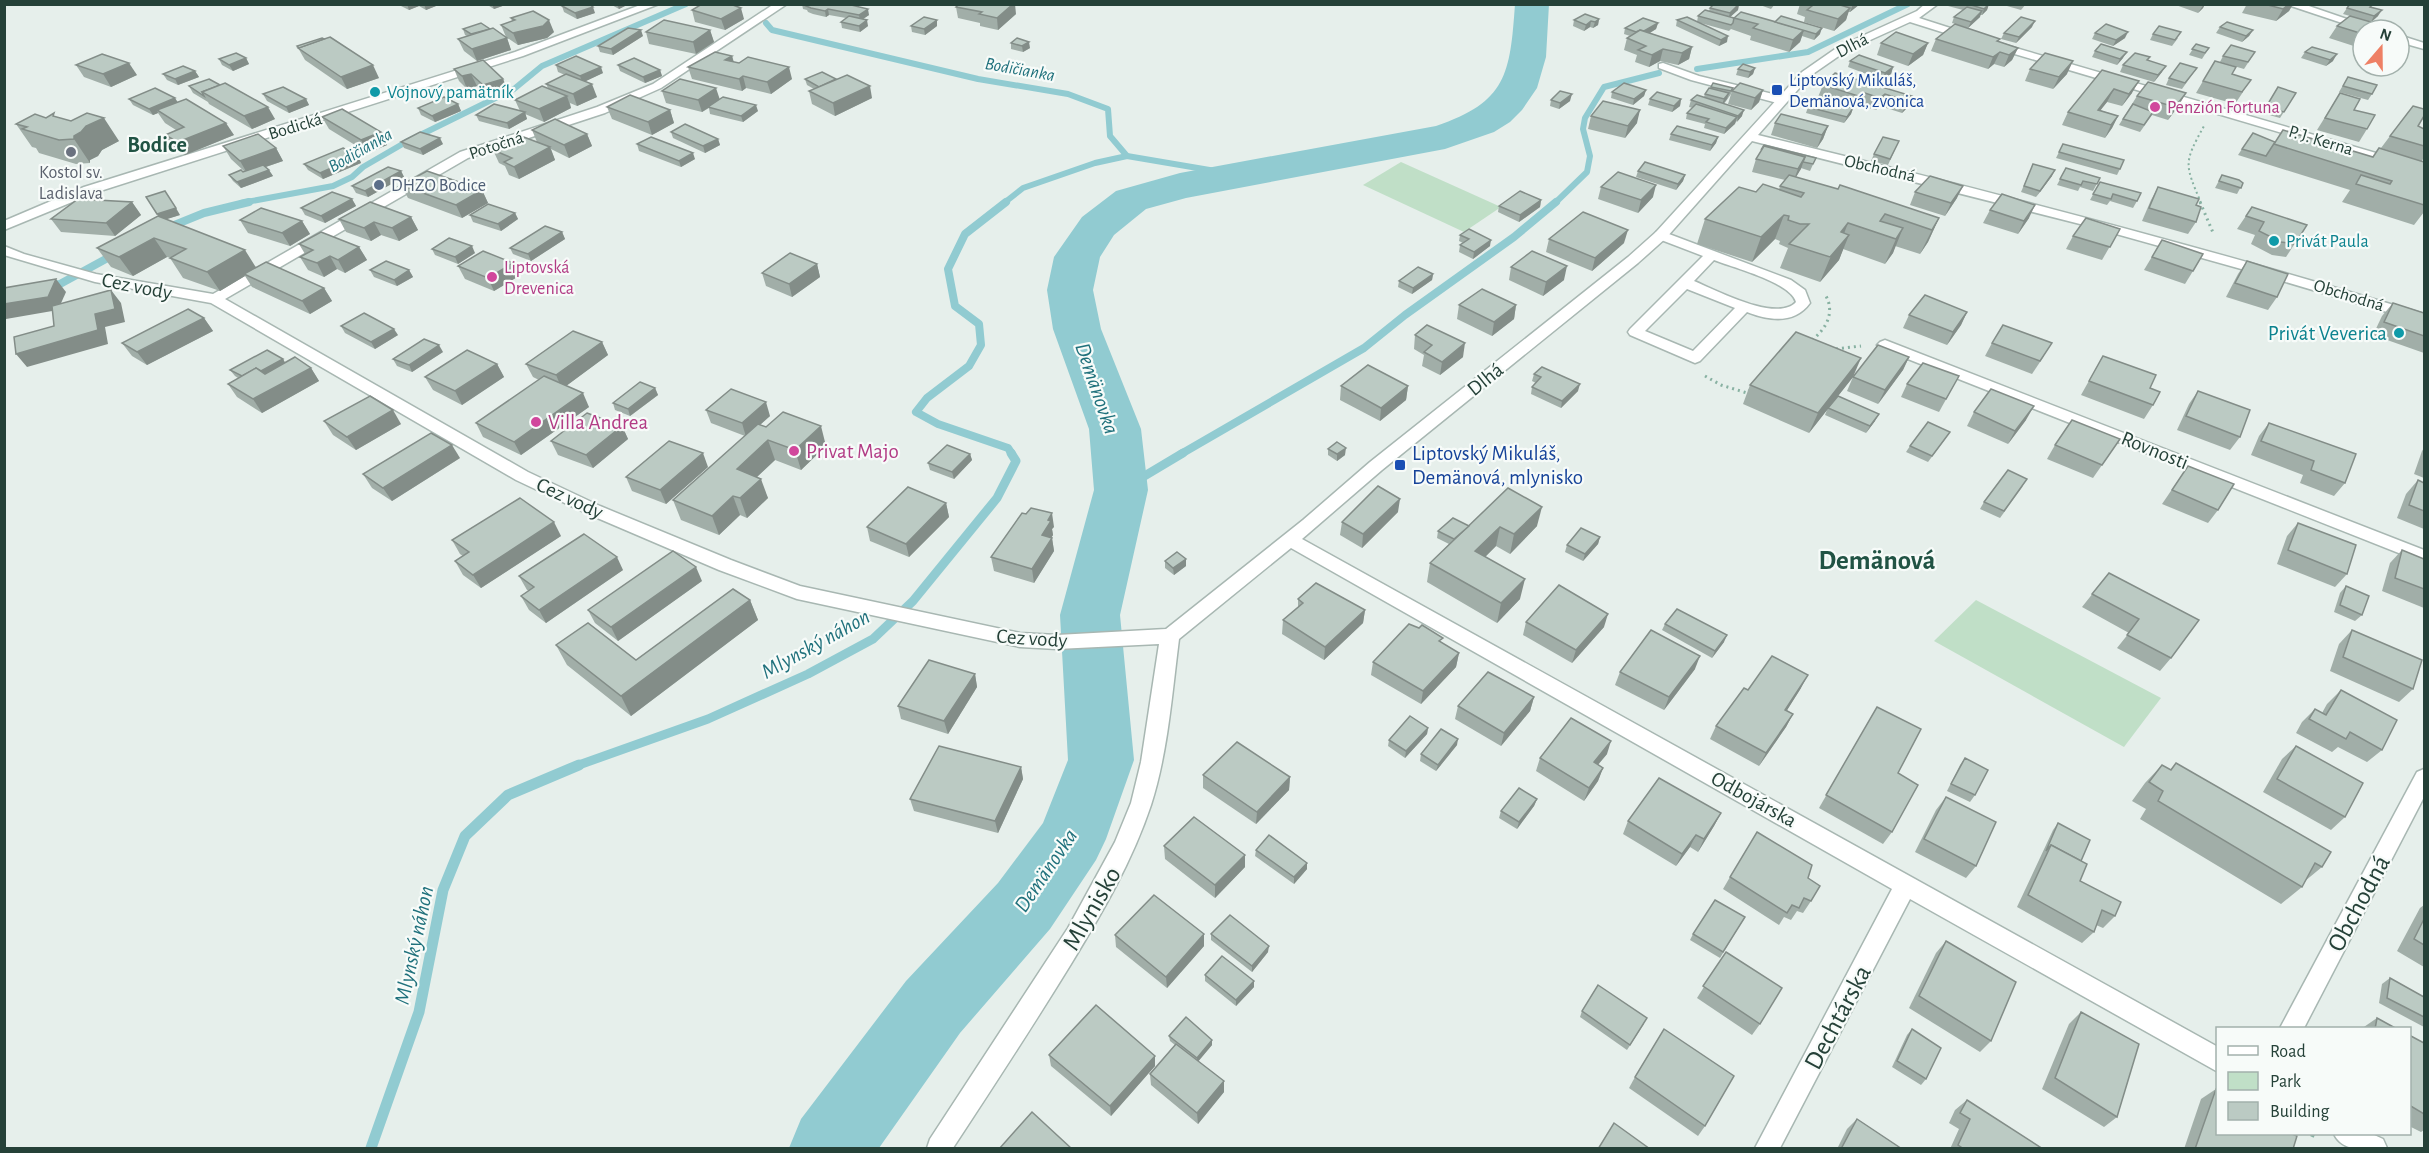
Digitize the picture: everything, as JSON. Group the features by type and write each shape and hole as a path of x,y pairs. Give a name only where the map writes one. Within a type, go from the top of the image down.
{"street":[{"name":"Bodická","path":"6,223 98,187 508,57 654,4"},
{"name":"Potočná","path":"214,299 464,155 601,111 657,86 782,4"},
{"name":"Dlhá","path":"1170,636 1290,540 1376,466 1571,311 1661,235 1781,100 1821,62 1863,38 1934,4"},
{"path":"2290,4 2351,23"},
{"name":"P. J. Kerna","path":"1907,18 2424,171"},
{"path":"1663,66 1695,78 1781,100"},
{"name":"Obchodná","path":"1750,137 1997,197 2224,258 2424,319"},
{"path":"1661,235 1786,283 1794,287 1803,299 1801,309 1788,315 1769,315 1685,283"},
{"name":"Cez vody","path":"4,250 19,257 95,278 214,299 522,476 685,549 797,592 1020,640 1057,642 1170,636"},
{"path":"1713,254 1635,332 1695,358 1744,307"},
{"name":"Rovnosti","path":"1885,345 2424,557"},
{"name":"Odbojárska","path":"1290,540 2216,1059"},
{"name":"Mlynisko","path":"939,1149 1043,990 1101,894 1124,848 1141,802 1170,636"},
{"name":"Obchodná","path":"2293,1027 2424,778"},
{"name":"Dechtárska","path":"1767,1149 1906,885"},
{"path":"2349,1135 2374,1149"}],"path":[{"path":"2214,108 2188,155 2188,165 2189,174 2224,258"},
{"path":"1816,346 1808,342 1822,333 1831,310 1829,299 1821,289"},
{"path":"1828,349 1848,349 1878,342 1885,345"},
{"path":"1695,358 1686,366 1721,385 1747,393 1755,384"}],"green space":[{"path":"1401,162 1501,207 1464,232 1363,185"},
{"path":"1976,600 2161,698 2124,747 1934,641"}],"building":[{"path":"589,4 593,7 575,13 562,6"},
{"path":"702,4 730,4 741,8 721,19 692,10"},
{"path":"808,4 847,4 868,9 859,15 811,8 806,6"},
{"path":"959,4 1013,4 997,18 979,14 982,12 956,7"},
{"path":"1714,4 1739,4 1730,13 1710,8"},
{"path":"1808,4 1837,4 1850,8 1838,19 1807,10 1812,6"},
{"path":"1968,4 1989,4 1984,9"},
{"path":"2264,4 2289,4 2283,9"},
{"path":"2350,4 2373,4 2370,7 2382,10 2374,16 2347,8"},
{"path":"1967,7 1982,11 1971,22 1954,17"},
{"path":"1705,10 1734,18 1733,23 1731,25 1698,16"},
{"path":"533,11 549,20 543,26 513,33 501,25 515,20 511,18"},
{"path":"1741,12 1804,30 1793,40 1753,28 1758,24 1734,18"},
{"path":"1585,14 1599,19 1586,25 1574,20"},
{"path":"849,16 867,20 859,26 841,22"},
{"path":"1781,16 1822,28 1816,34 1775,22"},
{"path":"2350,16 2357,18 2351,18 2351,30 2337,26"},
{"path":"924,17 937,20 924,29 911,26"},
{"path":"1687,17 1728,36 1721,40 1677,20"},
{"path":"2021,17 2035,21 2019,37 2004,33"},
{"path":"1643,18 1658,23 1644,31 1636,32 1625,28"},
{"path":"664,20 710,30 693,42 646,32"},
{"path":"2227,22 2253,30 2246,36 2220,27"},
{"path":"481,23 490,29 471,34 463,29"},
{"path":"1955,24 2000,39 1997,41 2018,48 2009,55 2000,52 1993,57 1936,39"},
{"path":"2106,24 2128,32 2116,40 2095,33"},
{"path":"2159,26 2181,32 2175,40 2153,34"},
{"path":"493,28 507,38 472,49 458,39"},
{"path":"628,28 641,30 611,49 598,46"},
{"path":"1640,30 1692,47 1682,53 1663,49 1652,55 1638,50 1646,46 1627,38"},
{"path":"1896,32 1928,43 1913,54 1881,43"},
{"path":"330,37 373,65 341,77 298,48"},
{"path":"1017,38 1029,42 1022,46 1011,43"},
{"path":"324,39 299,48 297,46"},
{"path":"2101,44 2127,52 2120,59 2095,51"},
{"path":"2196,44 2209,48 2205,53 2192,49"},
{"path":"2231,45 2255,52 2248,62 2223,56"},
{"path":"2312,47 2337,54 2330,60 2305,52"},
{"path":"715,52 732,56 725,60 739,63 748,57 789,67 767,82 743,76 739,79 688,67"},
{"path":"236,53 246,58 229,65 219,59"},
{"path":"2045,53 2073,61 2059,77 2030,69"},
{"path":"2135,53 2150,57 2147,60 2166,66 2158,75 2123,65"},
{"path":"102,54 129,63 103,74 76,65"},
{"path":"1859,55 1893,67 1885,73 1850,61"},
{"path":"576,56 601,67 580,76 556,65"},
{"path":"634,58 660,70 643,77 618,65"},
{"path":"483,60 503,79 483,85 471,74 462,76 454,69"},
{"path":"2215,61 2236,67 2232,74 2251,80 2242,92 2203,81"},
{"path":"2180,63 2197,68 2185,83 2169,78"},
{"path":"1743,64 1755,68 1750,72 1738,69"},
{"path":"183,66 195,71 175,79 163,74"},
{"path":"2102,70 2139,81 2129,94 2114,89 2098,110 2118,116 2111,125 2068,112"},
{"path":"822,72 836,79 819,87 805,79"},
{"path":"1835,73 1912,96 1907,101 1885,94 1880,98 1862,92 1858,96 1823,85"},
{"path":"566,74 592,84 573,94 546,84"},
{"path":"847,75 870,86 833,103 809,91"},
{"path":"2348,77 2377,85 2372,94 2343,86"},
{"path":"209,79 220,85 202,92 204,96 189,86"},
{"path":"680,79 716,88 698,100 662,91"},
{"path":"2148,82 2186,93 2175,107 2137,96"},
{"path":"225,83 268,107 244,116 202,92"},
{"path":"1624,83 1646,90 1634,99 1612,92"},
{"path":"1713,83 1733,88 1731,91 1711,87"},
{"path":"1740,83 1763,90 1755,98 1732,91"},
{"path":"542,86 567,96 539,109 515,100"},
{"path":"283,87 306,99 286,107 263,94"},
{"path":"2278,87 2296,93 2284,112 2266,107"},
{"path":"155,88 175,98 149,109 129,99"},
{"path":"1709,88 1729,93 1724,99 1705,94"},
{"path":"1560,91 1572,94 1560,103 1551,100"},
{"path":"1657,92 1681,99 1674,106 1650,99"},
{"path":"2340,93 2360,99 2354,110 2375,115 2367,129 2325,118"},
{"path":"630,95 670,110 648,122 607,107"},
{"path":"1697,95 1744,110 1738,116 1691,100"},
{"path":"444,97 458,104 432,116 418,108"},
{"path":"723,97 756,105 741,116 708,107"},
{"path":"1815,98 1853,108 1847,117 1808,107"},
{"path":"186,99 226,123 178,142 165,135 184,127 157,110"},
{"path":"1603,101 1640,110 1628,126 1591,116"},
{"path":"494,104 525,112 507,123 476,115"},
{"path":"1696,104 1737,117 1726,128 1706,122 1709,119 1687,113"},
{"path":"2133,104 2153,112 2144,125 2123,119"},
{"path":"2413,106 2424,109 2424,116 2418,126 2424,129 2424,146 2390,136"},
{"path":"342,109 381,132 361,140 322,117"},
{"path":"54,113 53,116 71,121 87,113 104,118 86,126 74,136 74,139 59,140 22,129 27,127 16,124 35,114 46,118"},
{"path":"1781,114 1828,126 1822,135 1775,123"},
{"path":"555,119 587,134 564,145 532,130"},
{"path":"685,124 718,139 703,146 671,132"},
{"path":"1677,126 1718,137 1712,145 1671,134"},
{"path":"2283,130 2373,157 2379,148 2424,162 2424,205 2356,184 2361,175 2390,184 2392,181 2274,144"},
{"path":"420,132 440,138 420,149 401,142"},
{"path":"2253,133 2275,142 2266,156 2242,149"},
{"path":"258,134 276,148 240,161 223,146"},
{"path":"521,136 550,147 514,167 504,162 512,158 493,150"},
{"path":"651,137 693,153 679,161 637,144"},
{"path":"1883,137 1899,141 1890,159 1874,154"},
{"path":"2063,144 2124,160 2120,169 2059,152"},
{"path":"1764,145 1816,158 1813,164 1803,162 1805,157 1764,146 1761,150"},
{"path":"1764,146 1805,157 1798,169 1756,159"},
{"path":"343,148 358,156 320,173 304,164"},
{"path":"1645,162 1685,175 1678,184 1638,171"},
{"path":"2033,164 2055,170 2040,191 2024,186"},
{"path":"263,165 269,170 237,182 229,175 241,170 243,172"},
{"path":"388,167 401,171 365,191 352,186"},
{"path":"2066,168 2100,178 2097,184 2083,181 2081,185 2060,179"},
{"path":"427,171 482,190 456,205 401,185"},
{"path":"1618,172 1656,185 1641,200 1601,187"},
{"path":"1789,175 1838,189 1840,185 1939,218 1932,230 1885,214 1880,221 1903,228 1896,239 1848,223 1841,232 1849,235 1830,257 1789,244 1809,224 1788,220 1789,216 1784,215 1761,237 1705,219 1739,187 1756,192 1763,184 1801,197 1804,193 1780,186"},
{"path":"2222,175 2239,180 2243,183 2241,188 2219,181"},
{"path":"1930,176 1963,186 1951,203 1915,192"},
{"path":"2100,182 2141,193 2137,201 2113,194 2111,199 2093,194"},
{"path":"2158,187 2199,199 2196,205 2201,207 2196,222 2149,208"},
{"path":"165,191 176,208 157,214 146,197"},
{"path":"1520,191 1541,200 1520,215 1499,206"},
{"path":"332,192 352,199 321,216 301,208"},
{"path":"2002,194 2035,205 2024,221 1990,210"},
{"path":"78,199 132,202 106,223 51,219"},
{"path":"370,202 411,217 392,228 374,222 364,228 339,219"},
{"path":"488,204 515,213 498,224 470,215"},
{"path":"2252,207 2307,225 2295,244 2281,242 2259,231 2264,222 2246,216"},
{"path":"261,208 302,221 282,233 240,220"},
{"path":"1583,212 1628,230 1595,258 1549,239"},
{"path":"158,216 245,250 207,272 170,258 186,249 154,238 119,257 97,248"},
{"path":"2086,218 2120,229 2110,247 2073,236"},
{"path":"545,226 562,232 528,254 510,248"},
{"path":"1469,229 1491,240 1474,252 1460,245 1469,239 1460,235"},
{"path":"321,232 359,247 338,260 330,256 317,263 300,257 313,250 299,244"},
{"path":"449,238 472,246 455,257 432,249"},
{"path":"2162,240 2203,254 2193,271 2152,257"},
{"path":"483,251 513,263 488,278 458,266"},
{"path":"1532,251 1567,266 1546,282 1511,267"},
{"path":"790,253 817,264 789,284 762,273"},
{"path":"386,261 409,270 394,280 370,270"},
{"path":"2247,261 2288,274 2277,297 2235,283"},
{"path":"266,262 324,288 302,301 244,274"},
{"path":"1418,267 1433,274 1413,288 1399,281"},
{"path":"56,279 48,297 4,304 4,288"},
{"path":"1482,289 1516,305 1494,322 1459,305"},
{"path":"111,290 115,309 95,314 98,330 16,354 14,337 54,326 52,306"},
{"path":"1925,295 1967,312 1953,332 1909,315"},
{"path":"2393,303 2424,313 2424,336 2384,322"},
{"path":"188,309 204,318 137,352 122,343"},
{"path":"364,313 394,329 371,342 341,326"},
{"path":"1427,325 1465,343 1442,362 1424,352 1432,345 1415,335"},
{"path":"2003,325 2052,343 2040,361 1992,343"},
{"path":"573,331 602,342 556,375 526,364"},
{"path":"1796,332 1861,358 1818,413 1750,385"},
{"path":"424,339 439,345 409,365 393,359"},
{"path":"1878,345 1909,357 1885,390 1853,377"},
{"path":"267,350 283,359 261,371 256,368 242,376 230,370"},
{"path":"467,350 497,364 455,391 425,377"},
{"path":"2103,356 2156,375 2150,388 2160,392 2153,405 2089,381"},
{"path":"295,357 311,368 253,399 228,384 256,368 265,374"},
{"path":"1923,363 1959,376 1946,399 1907,384"},
{"path":"1368,365 1408,386 1381,408 1341,386"},
{"path":"1542,367 1580,384 1562,401 1532,387 1541,377 1534,374"},
{"path":"544,376 583,393 514,442 476,423"},
{"path":"640,382 655,388 628,409 613,403"},
{"path":"731,389 766,402 742,423 706,410"},
{"path":"1991,389 2034,406 2015,431 1974,412"},
{"path":"2198,391 2250,410 2240,437 2186,416"},
{"path":"370,396 393,410 347,437 324,421"},
{"path":"1838,396 1879,414 1870,426 1828,408"},
{"path":"783,412 821,426 795,450 768,440 737,469 761,479 740,498 733,496 712,516 673,500 758,424 766,427"},
{"path":"587,413 622,426 586,455 551,441"},
{"path":"2072,420 2120,439 2102,465 2055,445"},
{"path":"1928,422 1950,432 1932,456 1910,446"},
{"path":"2269,423 2356,454 2345,483 2311,470 2314,461 2261,441"},
{"path":"431,433 452,445 383,488 363,474"},
{"path":"669,441 703,453 660,490 626,477"},
{"path":"1337,442 1346,448 1337,454 1328,449"},
{"path":"947,445 970,454 952,472 928,463"},
{"path":"2188,466 2234,484 2218,510 2172,490"},
{"path":"2008,470 2027,479 2004,511 1984,502"},
{"path":"2418,480 2424,483 2424,511 2409,505"},
{"path":"1378,486 1400,499 1363,534 1342,522"},
{"path":"908,487 946,503 906,544 867,527"},
{"path":"1508,488 1542,507 1514,534 1500,527 1475,551 1525,579 1501,603 1430,563"},
{"path":"520,498 554,522 473,575 455,561 469,552 452,540"},
{"path":"1031,508 1052,513 1048,520 1051,521 1042,535 1052,538 1032,569 991,557 1022,513 1026,514"},
{"path":"1453,518 1469,526 1454,539 1438,531"},
{"path":"2298,523 2356,545 2347,574 2288,550"},
{"path":"1581,528 1600,537 1585,554 1567,545"},
{"path":"584,534 617,557 539,610 521,596 534,587 519,576"},
{"path":"2402,550 2424,559 2424,589 2395,578"},
{"path":"673,551 696,567 611,627 588,610"},
{"path":"1177,552 1186,559 1173,568 1165,561"},
{"path":"2109,573 2199,620 2171,658 2127,635 2139,619 2092,594"},
{"path":"1316,583 1365,610 1325,647 1283,620 1303,603 1298,599"},
{"path":"1559,585 1608,614 1576,650 1526,622"},
{"path":"2346,586 2369,596 2362,615 2340,605"},
{"path":"733,589 750,600 621,696 556,645 588,623 636,660"},
{"path":"1677,609 1727,635 1715,651 1665,624"},
{"path":"1409,624 1419,628 1422,625 1443,638 1439,641 1459,653 1423,691 1373,662"},
{"path":"1651,630 1700,656 1669,697 1620,672"},
{"path":"2352,630 2422,660 2413,689 2343,657"},
{"path":"1772,656 1808,675 1785,710 1793,714 1766,753 1716,726 1744,688 1748,690"},
{"path":"929,660 975,674 944,721 898,706"},
{"path":"1488,672 1534,697 1504,733 1458,706"},
{"path":"2341,690 2397,720 2382,750 2350,732 2346,739 2309,719 2315,709 2326,715"},
{"path":"1877,707 1921,729 1898,773 1918,785 1892,832 1826,795"},
{"path":"1410,716 1428,728 1406,751 1389,740"},
{"path":"1571,718 1611,741 1594,762 1603,768 1589,788 1540,758"},
{"path":"1441,729 1458,739 1438,765 1421,754"},
{"path":"1237,742 1290,777 1257,812 1203,775"},
{"path":"939,746 1021,767 995,821 910,799"},
{"path":"2296,746 2363,783 2345,817 2277,779"},
{"path":"1965,758 1988,770 1975,795 1951,784"},
{"path":"2176,763 2331,852 2322,867 2315,863 2302,887 2158,801 2163,791 2149,782 2162,765 2171,770"},
{"path":"1659,778 1721,813 1704,839 1696,835 1682,854 1628,821"},
{"path":"1519,788 1537,799 1519,822 1501,811"},
{"path":"1946,797 1996,822 1976,866 1924,839"},
{"path":"1194,817 1245,855 1215,885 1164,846"},
{"path":"2058,823 2090,840 2081,861 2051,845 2046,851"},
{"path":"1757,832 1812,865 1808,878 1820,886 1811,901 1804,898 1799,908 1792,905 1787,913 1730,877"},
{"path":"1269,835 1307,863 1294,877 1256,850"},
{"path":"2051,845 2087,864 2080,881 2121,902 2115,916 2102,910 2094,932 2028,895"},
{"path":"1154,895 1204,934 1166,977 1115,935"},
{"path":"1715,900 1745,917 1723,952 1693,934"},
{"path":"1230,915 1269,946 1252,966 1211,934"},
{"path":"2424,919 2424,945 2414,939"},
{"path":"1946,941 2016,982 1991,1041 1919,996"},
{"path":"1726,952 1782,988 1760,1024 1703,986"},
{"path":"1222,956 1254,981 1236,1000 1205,975"},
{"path":"2390,978 2424,997 2424,1017 2387,998"},
{"path":"1598,985 1647,1018 1630,1045 1582,1011"},
{"path":"1096,1005 1155,1056 1110,1106 1049,1055"},
{"path":"2081,1012 2139,1044 2117,1117 2055,1078"},
{"path":"1186,1017 1212,1040 1197,1058 1169,1036"},
{"path":"2377,1018 2393,1027 2375,1027"},
{"path":"1664,1029 1734,1076 1705,1126 1635,1077"},
{"path":"1912,1029 1941,1048 1926,1079 1897,1061"},
{"path":"2411,1036 2424,1043 2424,1114 2411,1106"},
{"path":"1176,1044 1224,1081 1197,1113 1150,1074"},
{"path":"2216,1089 2216,1135 2297,1136 2293,1149 2195,1149"},
{"path":"1967,1100 2043,1149 1964,1149 1958,1145 1970,1119 1960,1113"},
{"path":"1032,1112 1072,1149 999,1149"},
{"path":"1857,1119 1902,1149 1841,1149"},
{"path":"1614,1123 1650,1149 1598,1149"}],"waterway":[{"name":"Bodičianka","path":"241,203 333,186 352,177 363,167 406,142 514,89 542,66 686,4"},
{"name":"Demänovka","path":"830,1148 933,1007 1024,906 1071,839 1101,760 1090,615 1121,490 1115,429 1077,329 1070,290 1077,257 1098,226 1131,200 1180,186 1445,137 1480,124 1509,102 1524,73 1530,40 1532,4"},
{"path":"1697,69 1808,52 1908,4"},
{"name":"Bodičianka","path":"766,23 772,30 978,79 1068,94 1108,109 1110,136 1127,156"},
{"path":"1555,203 1587,172 1590,156 1583,129 1585,118 1604,87 1659,73"},
{"name":"Mlynský náhon","path":"1004,203 1023,188 1095,163 1127,156"},
{"name":"Bodičianka","path":"1127,156 1239,175"},
{"name":"Bodičianka","path":"167,228 204,213 249,202"},
{"name":"Mlynský náhon","path":"1006,202 965,234 948,269 955,306 979,324 981,345 969,366 927,398 916,412 938,424 1008,448 1012,454"},
{"path":"1181,454 1364,348 1405,315 1514,237 1556,202"},
{"name":"Bodičianka","path":"49,285 60,284 115,254"},
{"name":"Mlynský náhon","path":"576,766 708,719 808,674 873,639 913,601 997,498 1016,461 1011,453"},
{"path":"1121,490 1183,453"},
{"name":"Mlynský náhon","path":"371,1148 419,1012 443,890 465,836 508,795 579,765"}],"place":[{"name":"Liptovský Mikuláš, Demänová, zvonica","path":"1777,90"},
{"name":"Vojnový pamätník","path":"375,92"},
{"name":"Penzión Fortuna","path":"2155,107"},
{"name":"Kostol sv. Ladislava","path":"71,152"},
{"name":"DHZO Bodice","path":"379,185"},
{"name":"Privát Paula","path":"2274,241"},
{"name":"Liptovská Drevenica","path":"492,277"},
{"name":"Privát Veverica","path":"2399,333"},
{"name":"Villa Andrea","path":"536,422"},
{"name":"Privat Majo","path":"794,451"},
{"name":"Liptovský Mikuláš, Demänová, mlynisko","path":"1400,465"}],"district":[{"name":"Bodice","path":"157,144"},
{"name":"Demänová","path":"1877,560"}]}
